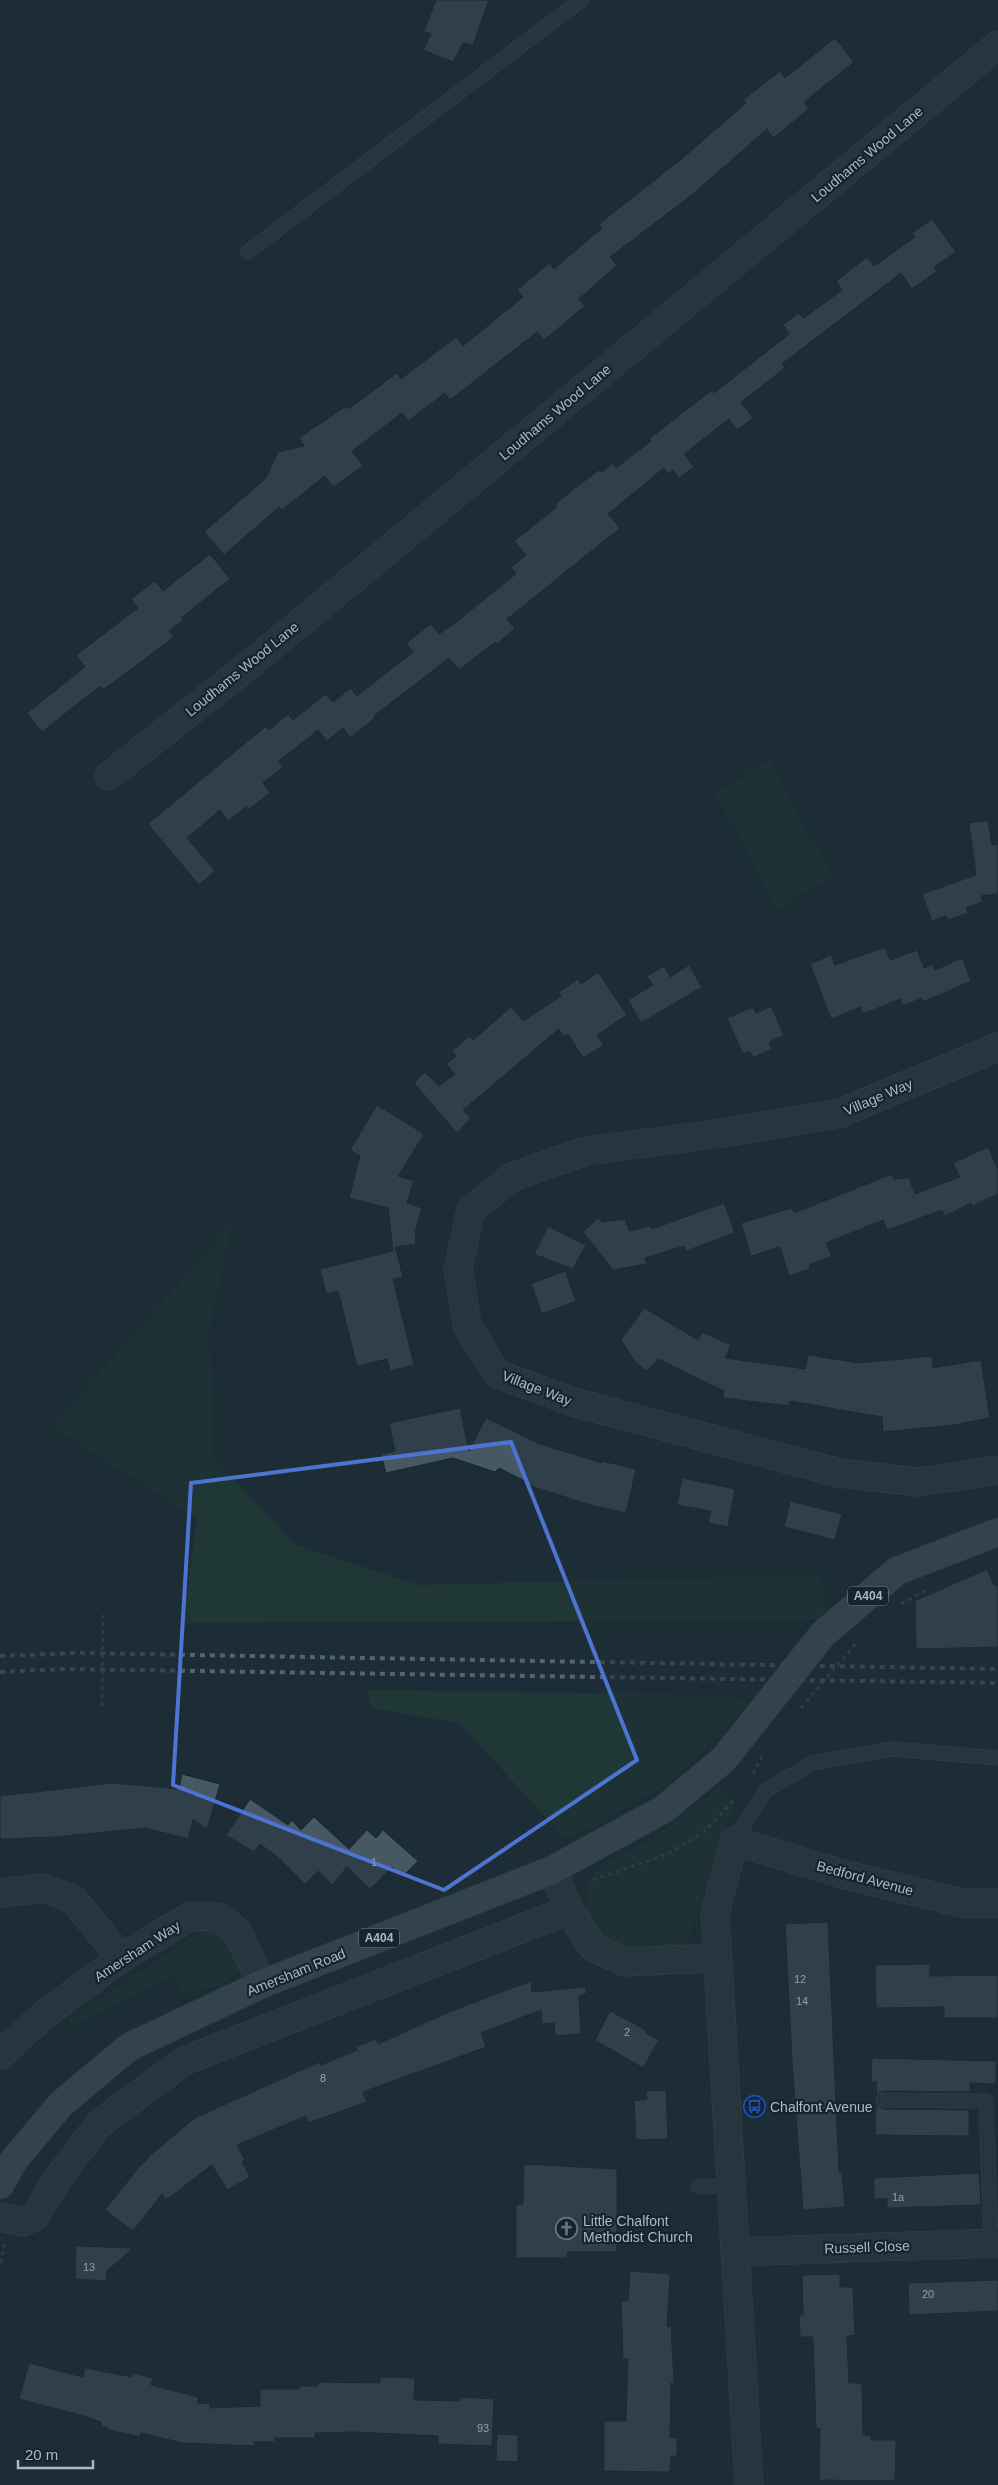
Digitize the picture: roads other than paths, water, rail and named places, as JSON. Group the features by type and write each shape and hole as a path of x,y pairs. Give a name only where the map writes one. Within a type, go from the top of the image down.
{"main road":[{"name":"Amersham Road","path":"0,2185 14,2160 61,2104 129,2047 262,1984 552,1870 664,1809 724,1759 823,1634 897,1571 998,1532"}],"street":[{"name":"Loudhams Wood Lane","path":"109,776 259,657 998,45"},
{"name":"Village Way","path":"998,1047 840,1113 722,1133 586,1151 512,1176 471,1210 458,1269 467,1325 497,1374 556,1396 839,1473 918,1482 998,1470"},
{"path":"734,1841 715,1913 749,2485"},
{"name":"Bedford Avenue","path":"734,1841 846,1875 962,1903 998,1903"},
{"path":"552,1870 569,1910 593,1947 624,1962 717,1958"},
{"path":"0,1893 43,1888 73,1899 121,1958"},
{"path":"0,2216 23,2222 35,2216 56,2181 99,2124 184,2061 569,1910"},
{"name":"Amersham Way","path":"0,2055 43,2016 121,1958 191,1916 218,1917 237,1931 262,1984"},
{"name":"Russell Close","path":"736,2252 995,2242"}],"lane":[{"path":"248,252 581,0"},
{"path":"734,1841 766,1790 813,1763 891,1750 998,1758"},
{"path":"883,2100 986,2102 995,2242"},
{"path":"698,2186 732,2187"}],"railway":[{"path":"0,1656 77,1653 998,1669"},
{"path":"0,1672 64,1669 998,1683"}],"place":[{"name":"Chalfont Avenue","path":"754,2107"},
{"name":"Little Chalfont Methodist Church","path":"567,2229"}]}
